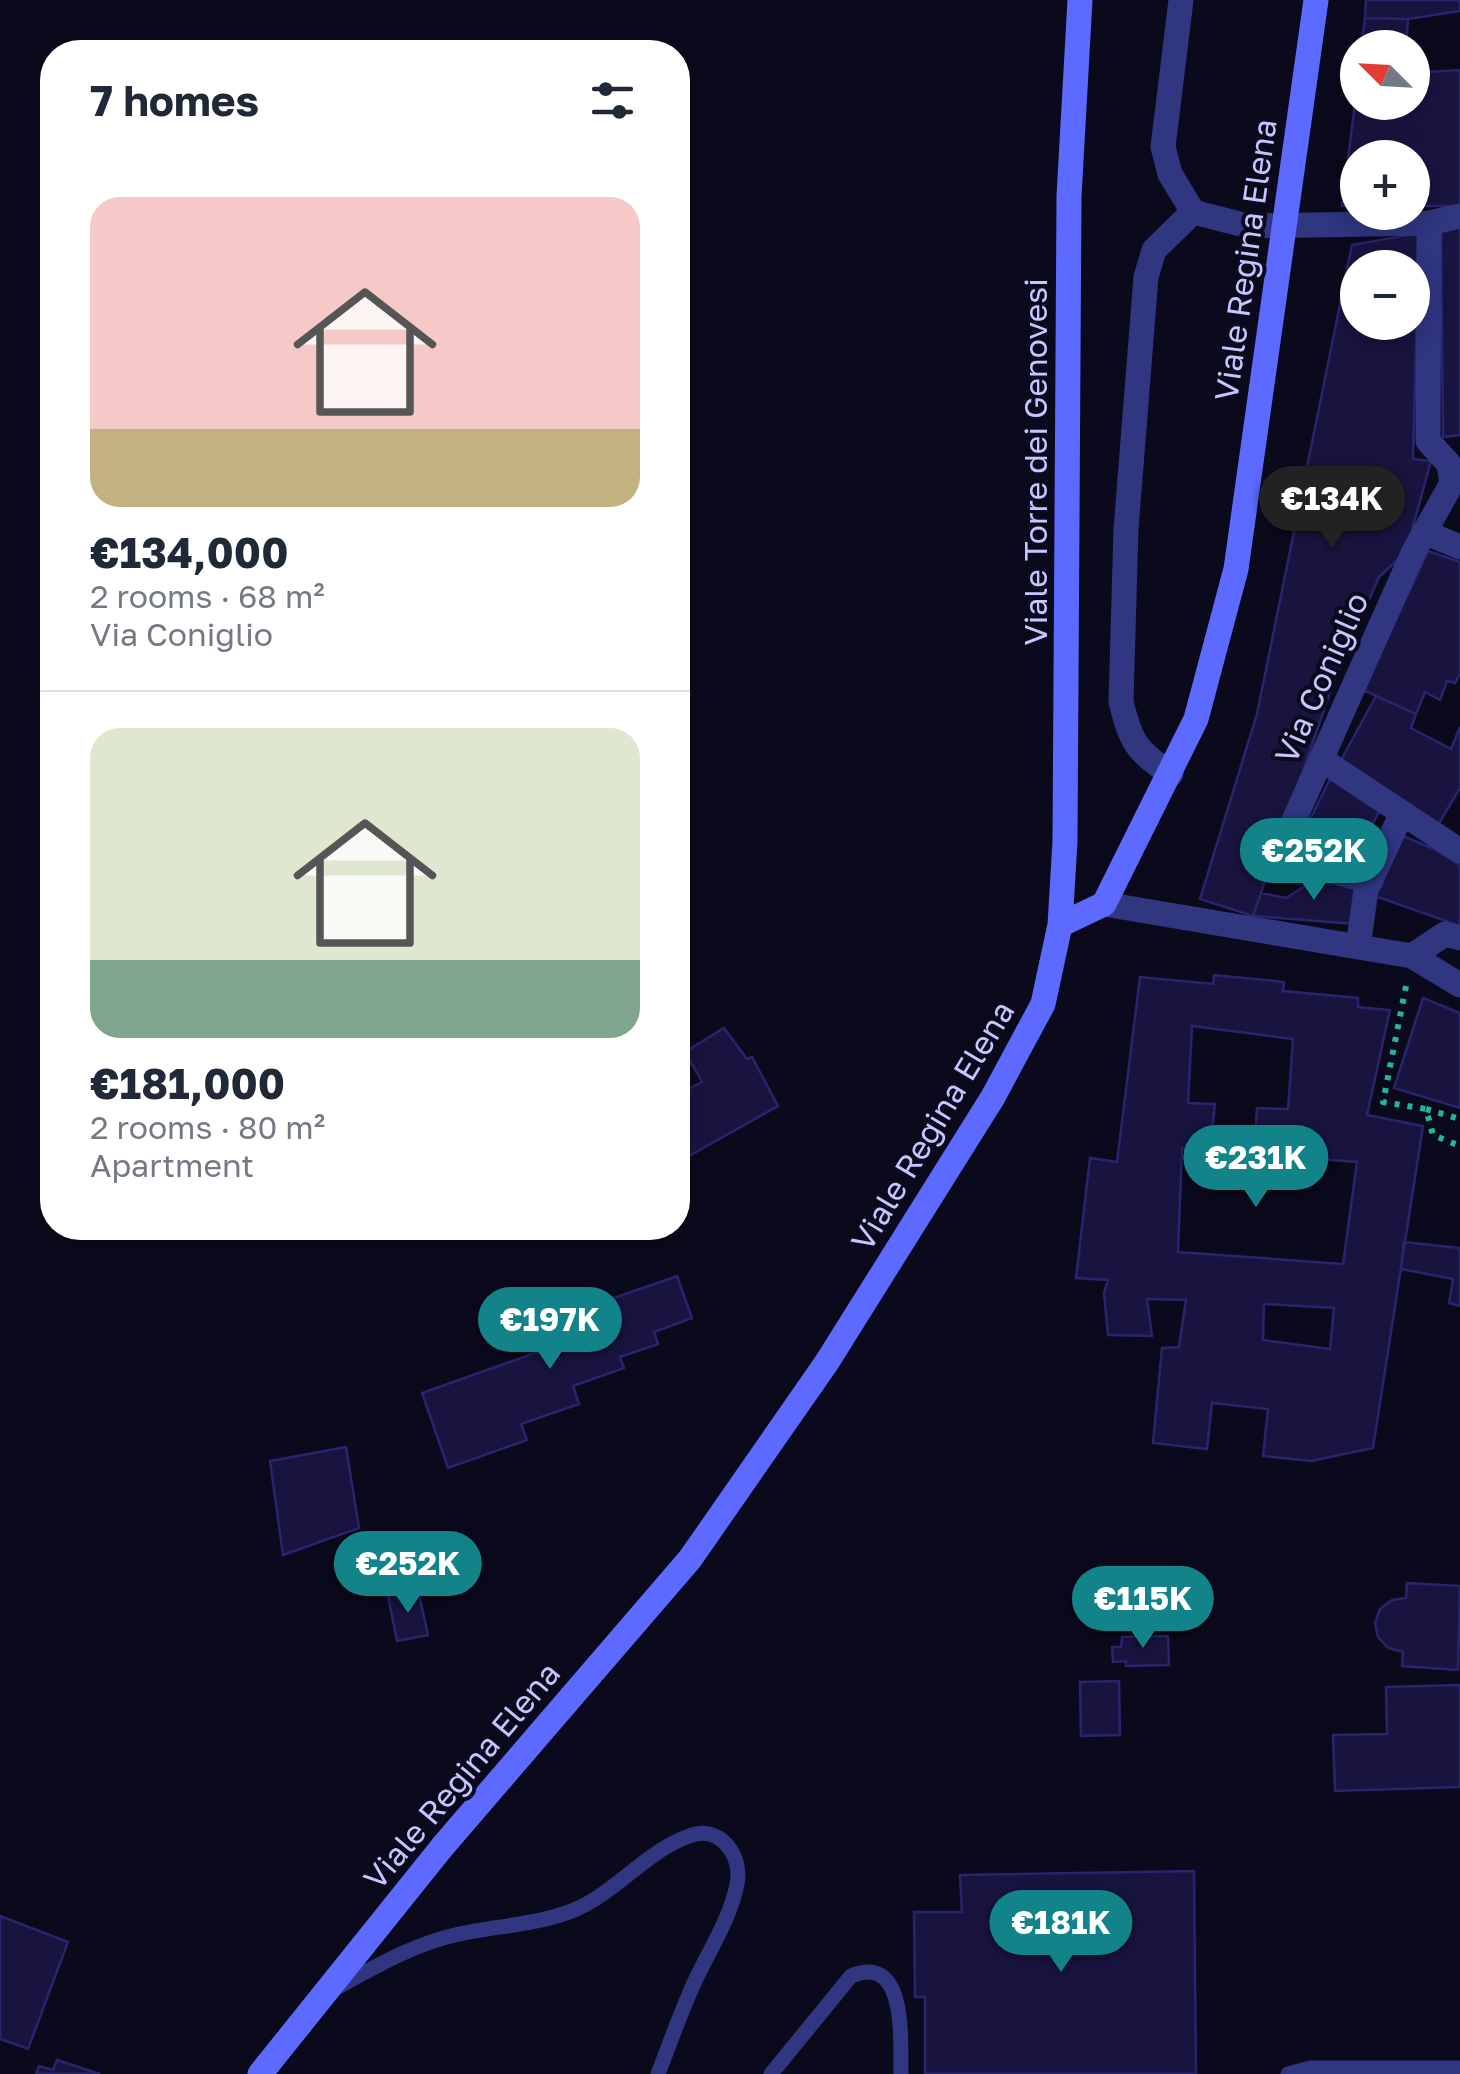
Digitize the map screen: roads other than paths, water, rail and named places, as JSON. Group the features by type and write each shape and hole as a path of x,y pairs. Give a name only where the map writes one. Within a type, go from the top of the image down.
{"main road":[{"name":"Viale Torre dei Genovesi","path":"1060,925 1066,783 1069,196 1080,0"},
{"name":"Viale Regina Elena","path":"1104,904 1196,719 1236,568 1316,0"},
{"path":"1060,925 1104,904"},
{"name":"Viale Regina Elena","path":"260,2074 443,1846 690,1559 827,1362 993,1096 1044,1004 1060,925"}],"street":[{"path":"1181,0 1163,146 1170,174 1192,212 1248,226 1340,224"},
{"path":"1171,774 1143,756 1127,726 1121,702 1126,528 1146,277 1154,250 1192,212"},
{"path":"1430,223 1460,216"},
{"path":"1429,230 1428,441 1449,464 1456,482"},
{"name":"Via Coniglio","path":"1371,882 1283,859 1292,827 1419,542 1456,482"},
{"path":"1419,542 1460,547"},
{"path":"1322,760 1460,851"},
{"path":"1358,946 1366,890 1402,813"},
{"path":"1104,904 1412,956 1460,984"},
{"path":"1412,956 1445,934 1460,938"}],"lane":[{"path":"324,1994 373,1968 450,1936 569,1912 601,1898 653,1856 687,1836 702,1832 718,1837 732,1849 738,1864 738,1880 658,2074"},
{"path":"771,2074 851,1976 864,1971 880,1976 892,1986 900,2012 901,2074"},
{"path":"1288,2074 1310,2068 1460,2068"}]}
